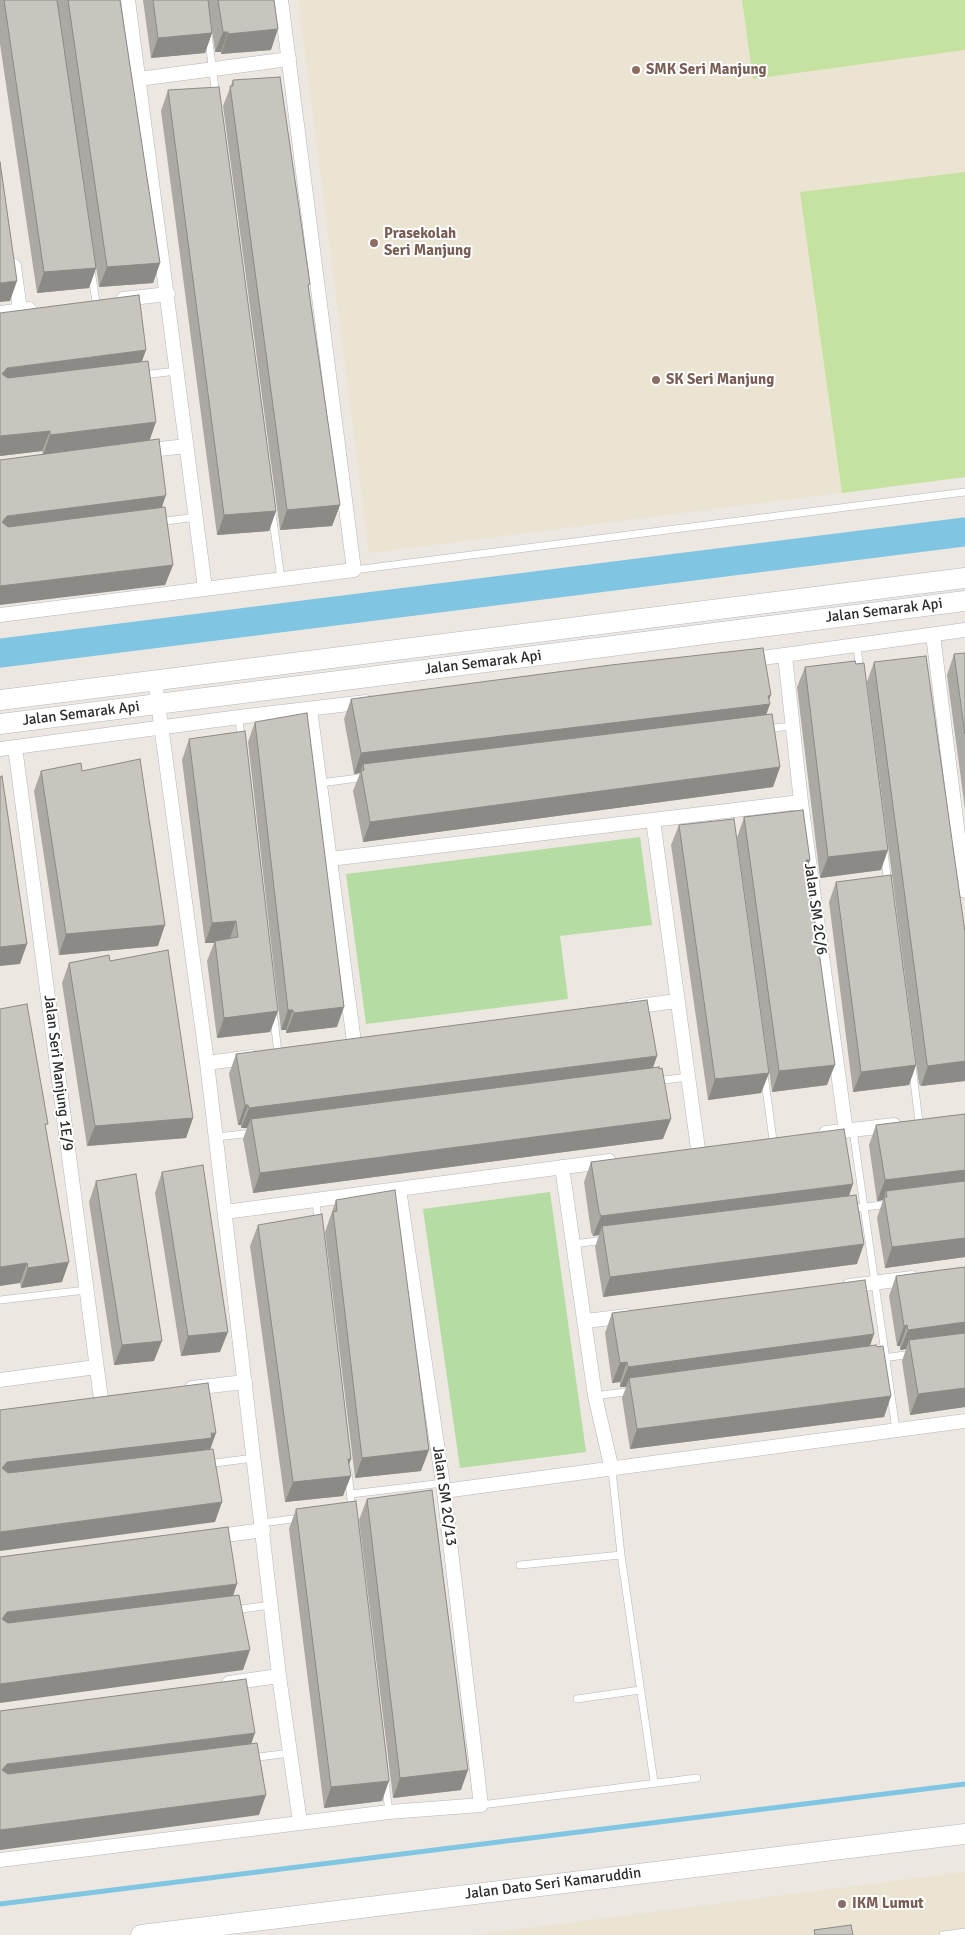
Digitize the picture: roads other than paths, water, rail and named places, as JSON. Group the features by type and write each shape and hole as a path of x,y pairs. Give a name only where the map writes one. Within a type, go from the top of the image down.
{"street":[{"path":"128,0 205,588"},
{"path":"0,615 354,570 281,0"},
{"path":"139,78 289,59"},
{"path":"11,248 20,310"},
{"path":"91,303 168,294"},
{"path":"0,313 39,308"},
{"path":"128,453 186,446"},
{"name":"Jalan Semarak Api","path":"0,700 965,578"},
{"name":"Jalan Semarak Api","path":"0,724 965,601"},
{"path":"736,661 785,656 965,630"},
{"path":"932,635 965,891"},
{"name":"Jalan SM 2C/6","path":"785,656 801,802 850,1130"},
{"path":"155,681 226,1212 278,1676 300,1822"},
{"path":"0,749 239,717 380,701"},
{"path":"310,709 354,1042"},
{"name":"Jalan Seri Manjung 1E/9","path":"15,747 96,1367 105,1399 84,1401"},
{"path":"330,859 653,820 729,816 801,802"},
{"path":"653,820 698,1149"},
{"path":"618,1009 677,1002"},
{"path":"207,1063 283,1052"},
{"path":"809,1136 924,1121"},
{"path":"768,1141 791,1138"},
{"path":"226,1212 620,1160"},
{"path":"562,1167 596,1396 612,1470"},
{"name":"Jalan SM 2C/13","path":"399,1188 443,1487 481,1805"},
{"path":"837,1288 929,1276"},
{"path":"586,1321 644,1314"},
{"path":"0,1380 96,1367"},
{"path":"178,1390 245,1382"},
{"path":"443,1487 612,1470 965,1421"},
{"path":"194,1539 262,1527"},
{"path":"211,1685 278,1676"},
{"path":"0,1860 300,1822 389,1812 481,1805"},
{"name":"Jalan Dato Seri Kamaruddin","path":"141,1935 200,1931 965,1834"}],"lane":[{"path":"207,30 218,108"},
{"path":"90,263 91,303"},
{"path":"138,376 177,371"},
{"path":"354,570 965,492"},
{"path":"270,501 281,579"},
{"path":"147,524 196,518"},
{"path":"857,646 862,685"},
{"path":"239,717 242,746"},
{"path":"753,730 792,726"},
{"path":"320,783 379,776"},
{"path":"882,840 889,889"},
{"path":"273,1004 283,1052"},
{"path":"910,1054 924,1121"},
{"path":"762,1063 768,1141"},
{"path":"648,1082 688,1077"},
{"path":"850,1130 864,1207 896,1430"},
{"path":"216,1137 265,1131"},
{"path":"316,1200 319,1230"},
{"path":"845,1210 901,1203"},
{"path":"573,1244 612,1239"},
{"path":"0,1300 86,1290"},
{"path":"867,1360 916,1354"},
{"path":"596,1396 644,1389"},
{"path":"196,1465 254,1458"},
{"path":"347,1465 354,1521"},
{"path":"612,1470 621,1554 654,1782"},
{"path":"350,1494 443,1487"},
{"path":"344,1512 353,1511"},
{"path":"262,1527 307,1517"},
{"path":"520,1565 621,1554"},
{"path":"222,1611 271,1606"},
{"path":"576,1699 640,1690"},
{"path":"242,1760 290,1754"},
{"path":"384,1773 389,1812"},
{"path":"481,1805 697,1778"},
{"path":"943,1935 965,1932"}],"waterway":[{"path":"0,653 965,532"},
{"path":"0,1904 965,1784"}],"place":[{"name":"SMK Seri Manjung","path":"636,70"},
{"name":"Prasekolah Seri Manjung","path":"374,243"},
{"name":"SK Seri Manjung","path":"656,380"},
{"name":"IKM Lumut","path":"842,1904"}]}
